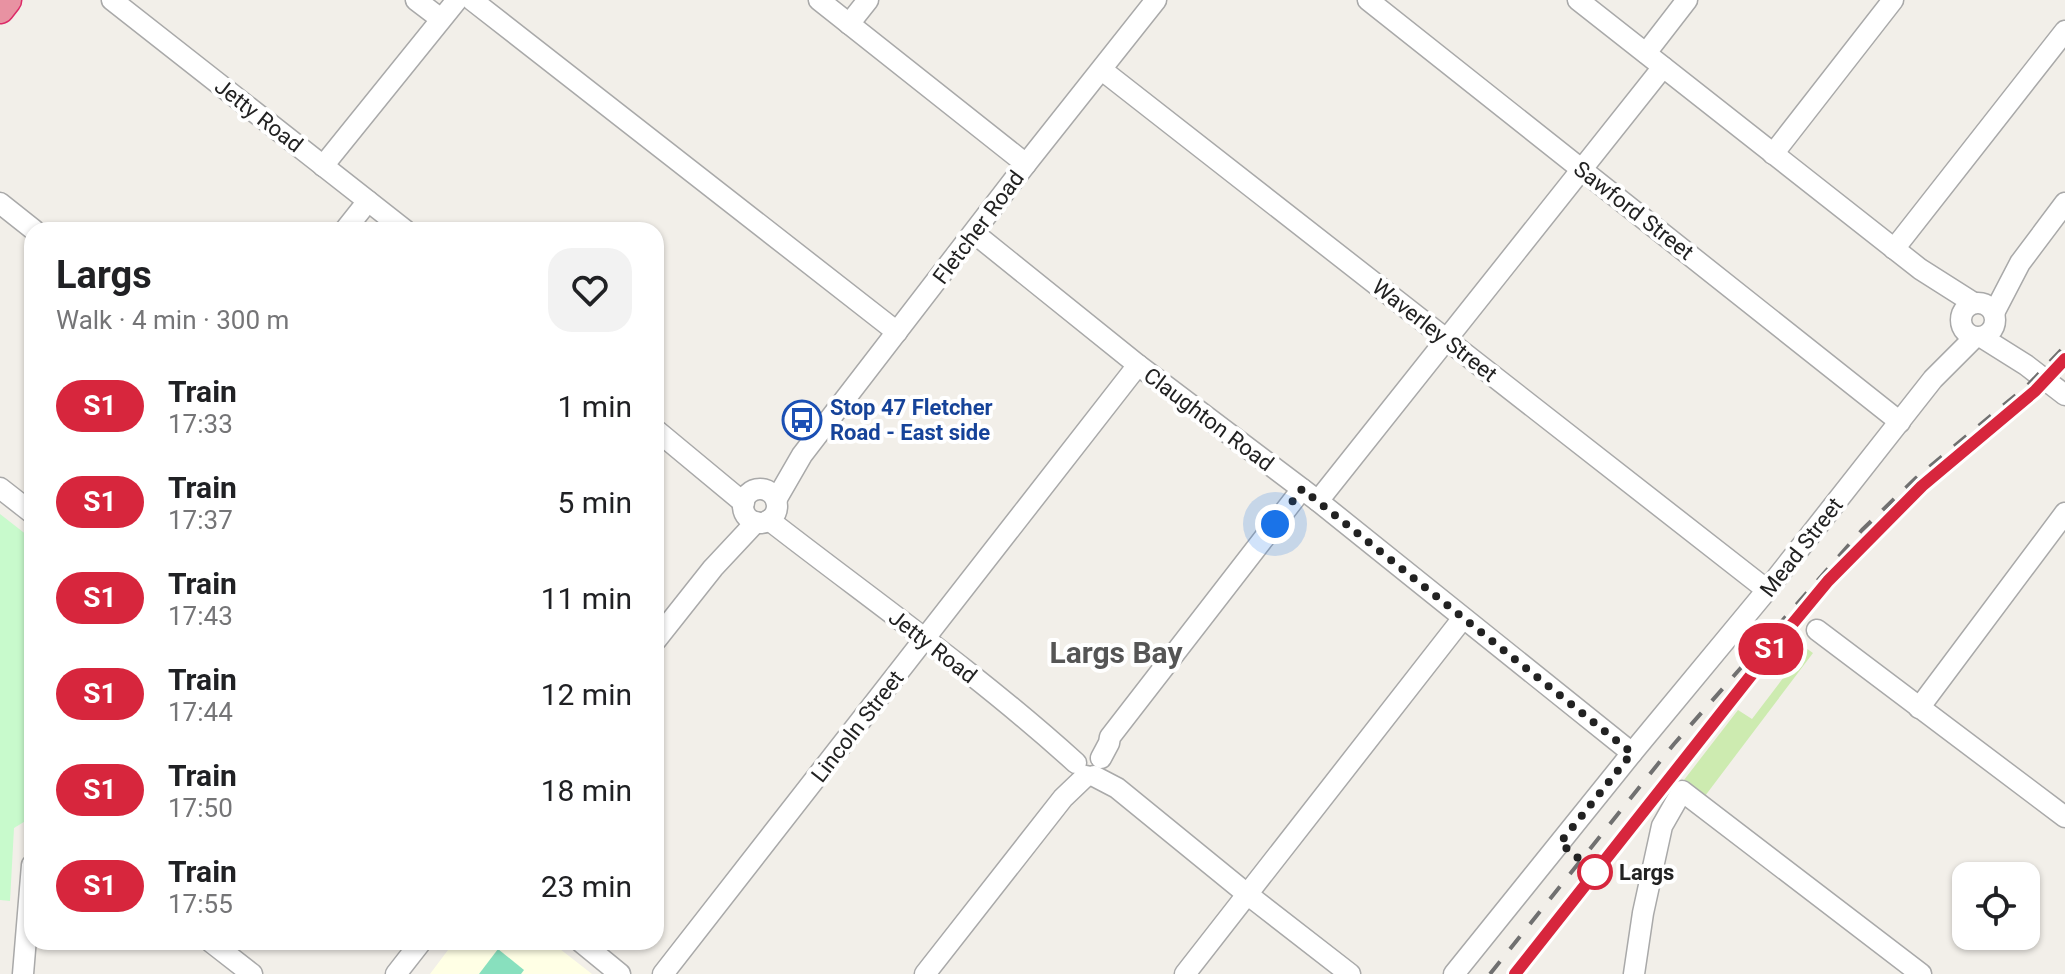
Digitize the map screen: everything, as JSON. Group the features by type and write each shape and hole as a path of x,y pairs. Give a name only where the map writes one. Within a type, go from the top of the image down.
{"highway":[{"path":"0,9 7,0"}],"street":[{"name":"Jetty Road","path":"112,0 395,222"},
{"path":"416,0 441,19"},
{"path":"323,166 457,0"},
{"path":"472,0 897,332"},
{"path":"819,0 1026,164"},
{"path":"849,24 868,0"},
{"name":"Fletcher Road","path":"664,630 1156,0"},
{"name":"Sawford Street","path":"1368,0 1900,422"},
{"path":"1578,0 1920,269 2026,365 2065,395"},
{"path":"1646,53 1687,0"},
{"path":"1773,154 1893,0"},
{"path":"1894,249 2065,31"},
{"path":"925,974 1089,764 1109,743 1110,737 1310,495 1446,339 1663,67"},
{"name":"Waverley Street","path":"1102,70 1767,590"},
{"path":"351,222 368,201"},
{"path":"0,203 24,222"},
{"name":"Mead Street","path":"1454,974 1767,590 1900,422 2065,203"},
{"name":"Claughton Road","path":"974,233 1138,365 1310,495 1632,753"},
{"name":"Lincoln Street","path":"663,974 1138,365"},
{"name":"Jetty Road","path":"664,436 760,506 815,555 925,638 1050,739 1089,764"},
{"path":"0,488 24,507"},
{"path":"1919,708 2065,513"},
{"path":"1185,974 1463,618"},
{"path":"1817,630 2064,814"},
{"path":"1089,764 1350,974"},
{"path":"1634,974 1643,913 1662,826 1682,791 1921,974"},
{"path":"23,974 25,950"},
{"path":"221,950 252,974"},
{"path":"396,974 415,950"},
{"path":"591,950 620,974"}],"shaded area":[{"path":"448,950 561,950 592,974 430,974"}],"green space":[{"path":"0,514 24,533 24,822 14,828 10,901 0,900"},
{"path":"1806,648 1813,653 1705,796 1684,780 1738,710 1752,719"},
{"path":"497,950 524,970 521,974 479,974"}],"railway":[{"path":"1490,974 1674,744 1862,530 1916,478 2028,385 2065,346"},
{"path":"1515,974 1780,639"}],"train":[{"name":"S1","path":"1515,974 1828,581 1922,486 2035,391 2065,359"}],"place":[{"name":"Stop 47 Fletcher Road - East side","path":"802,420"},
{"name":"Largs","path":"1595,872"}],"district":[{"name":"Largs Bay","path":"1116,653"}],"route":[{"path":"1275,524 1302,489 1632,753 1560,843 1595,872"}]}
